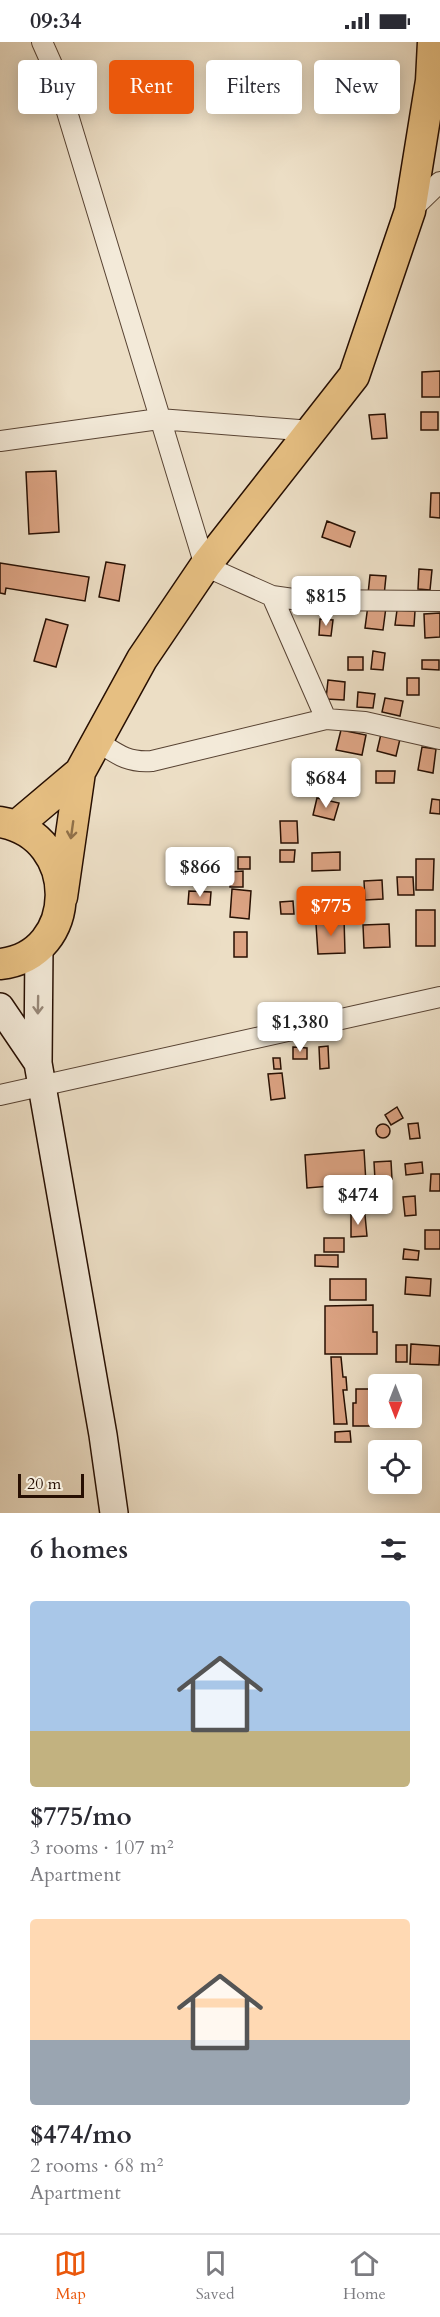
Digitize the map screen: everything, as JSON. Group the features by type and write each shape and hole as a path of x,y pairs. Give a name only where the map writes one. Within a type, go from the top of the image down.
{"main road":[{"path":"0,964 24,957 39,946 51,932 62,897 80,772 142,659 205,566 354,376 410,211 435,86 434,42"},
{"path":"5,822 80,772"},
{"path":"5,822 36,837 50,854 60,875 62,897"},
{"path":"39,946 40,1075 101,1423 114,1513"},
{"path":"0,1007 40,1075"}],"street":[{"path":"42,42 54,69 205,566 272,596 300,600 440,601"},
{"path":"410,211 440,182"},
{"path":"0,441 159,419 312,431"},
{"path":"272,596 326,719"},
{"path":"97,741 124,758 137,762 152,761 326,719 365,722 440,739"},
{"path":"0,1095 40,1075 309,1025 440,997"}],"building":[{"path":"440,371 440,397 422,397 422,372"},
{"path":"421,412 438,412 438,430 421,430"},
{"path":"385,414 387,438 372,439 369,415"},
{"path":"56,471 59,532 29,534 26,472"},
{"path":"431,493 440,493 440,518 430,517"},
{"path":"327,521 355,532 350,547 322,537"},
{"path":"106,562 125,565 119,601 99,597"},
{"path":"0,563 89,577 85,601 6,588 5,594 0,593"},
{"path":"419,569 432,570 430,590 418,589"},
{"path":"370,575 386,576 384,596 368,594"},
{"path":"368,605 386,607 383,630 365,628"},
{"path":"397,610 415,611 414,626 395,625"},
{"path":"440,613 440,637 425,638 424,614"},
{"path":"46,619 68,625 56,667 34,661"},
{"path":"320,619 333,620 331,636 319,635"},
{"path":"373,651 385,653 383,670 371,669"},
{"path":"348,657 363,657 363,670 348,670"},
{"path":"422,660 439,660 439,670 422,669"},
{"path":"407,678 419,678 419,695 407,695"},
{"path":"328,680 345,682 344,700 326,699"},
{"path":"358,692 375,694 373,708 357,707"},
{"path":"385,698 403,701 400,716 382,712"},
{"path":"341,730 366,735 362,755 336,750"},
{"path":"381,734 400,739 396,756 377,751"},
{"path":"422,747 436,749 433,773 418,770"},
{"path":"376,771 395,771 394,783 376,783"},
{"path":"317,798 339,803 334,820 313,815"},
{"path":"432,799 440,800 440,814 430,813"},
{"path":"280,821 297,821 298,843 281,843"},
{"path":"280,850 295,850 294,862 280,862"},
{"path":"340,852 340,870 312,871 312,853"},
{"path":"238,857 250,857 250,869 238,869"},
{"path":"416,859 434,859 433,890 416,890"},
{"path":"243,871 243,887 230,887 230,872"},
{"path":"397,877 413,877 414,895 398,895"},
{"path":"382,880 383,899 365,900 364,881"},
{"path":"232,889 251,891 249,919 230,917"},
{"path":"189,891 211,892 210,905 188,904"},
{"path":"293,901 294,914 281,914 280,902"},
{"path":"416,910 435,910 435,946 416,946"},
{"path":"327,918 344,918 345,953 318,954 316,924 327,924"},
{"path":"389,924 390,947 364,948 363,925"},
{"path":"234,932 247,932 247,957 234,957"},
{"path":"328,1046 329,1068 320,1069 319,1047"},
{"path":"293,1047 307,1048 307,1059 293,1059"},
{"path":"273,1058 280,1058 281,1069 274,1069"},
{"path":"282,1073 285,1098 271,1100 268,1074"},
{"path":"397,1107 403,1118 391,1125 385,1115"},
{"path":"418,1123 420,1138 410,1139 408,1124"},
{"path":"380,1124 386,1124 390,1131 386,1138 380,1138 376,1134 376,1128"},
{"path":"364,1150 366,1183 307,1188 305,1155"},
{"path":"391,1161 392,1179 375,1180 374,1162"},
{"path":"422,1162 423,1173 406,1175 405,1164"},
{"path":"431,1174 440,1174 440,1191 430,1191"},
{"path":"357,1188 371,1188 371,1211 357,1211"},
{"path":"327,1194 342,1194 342,1209 327,1209"},
{"path":"415,1196 416,1215 405,1216 403,1197"},
{"path":"351,1215 365,1215 367,1236 351,1237"},
{"path":"425,1230 440,1230 440,1249 425,1249"},
{"path":"324,1238 344,1238 344,1252 324,1252"},
{"path":"404,1249 419,1251 418,1260 403,1259"},
{"path":"315,1255 338,1255 338,1267 315,1266"},
{"path":"406,1277 431,1279 430,1296 405,1294"},
{"path":"330,1279 366,1279 366,1300 330,1300"},
{"path":"373,1305 373,1332 377,1332 377,1354 325,1354 325,1306"},
{"path":"411,1344 440,1346 439,1365 410,1364"},
{"path":"396,1345 407,1345 407,1362 396,1362"},
{"path":"331,1357 341,1357 343,1377 346,1377 347,1390 343,1390 347,1424 334,1424"},
{"path":"356,1389 368,1389 368,1426 353,1426 353,1403 356,1403"},
{"path":"350,1431 351,1442 335,1442 335,1432"}]}
